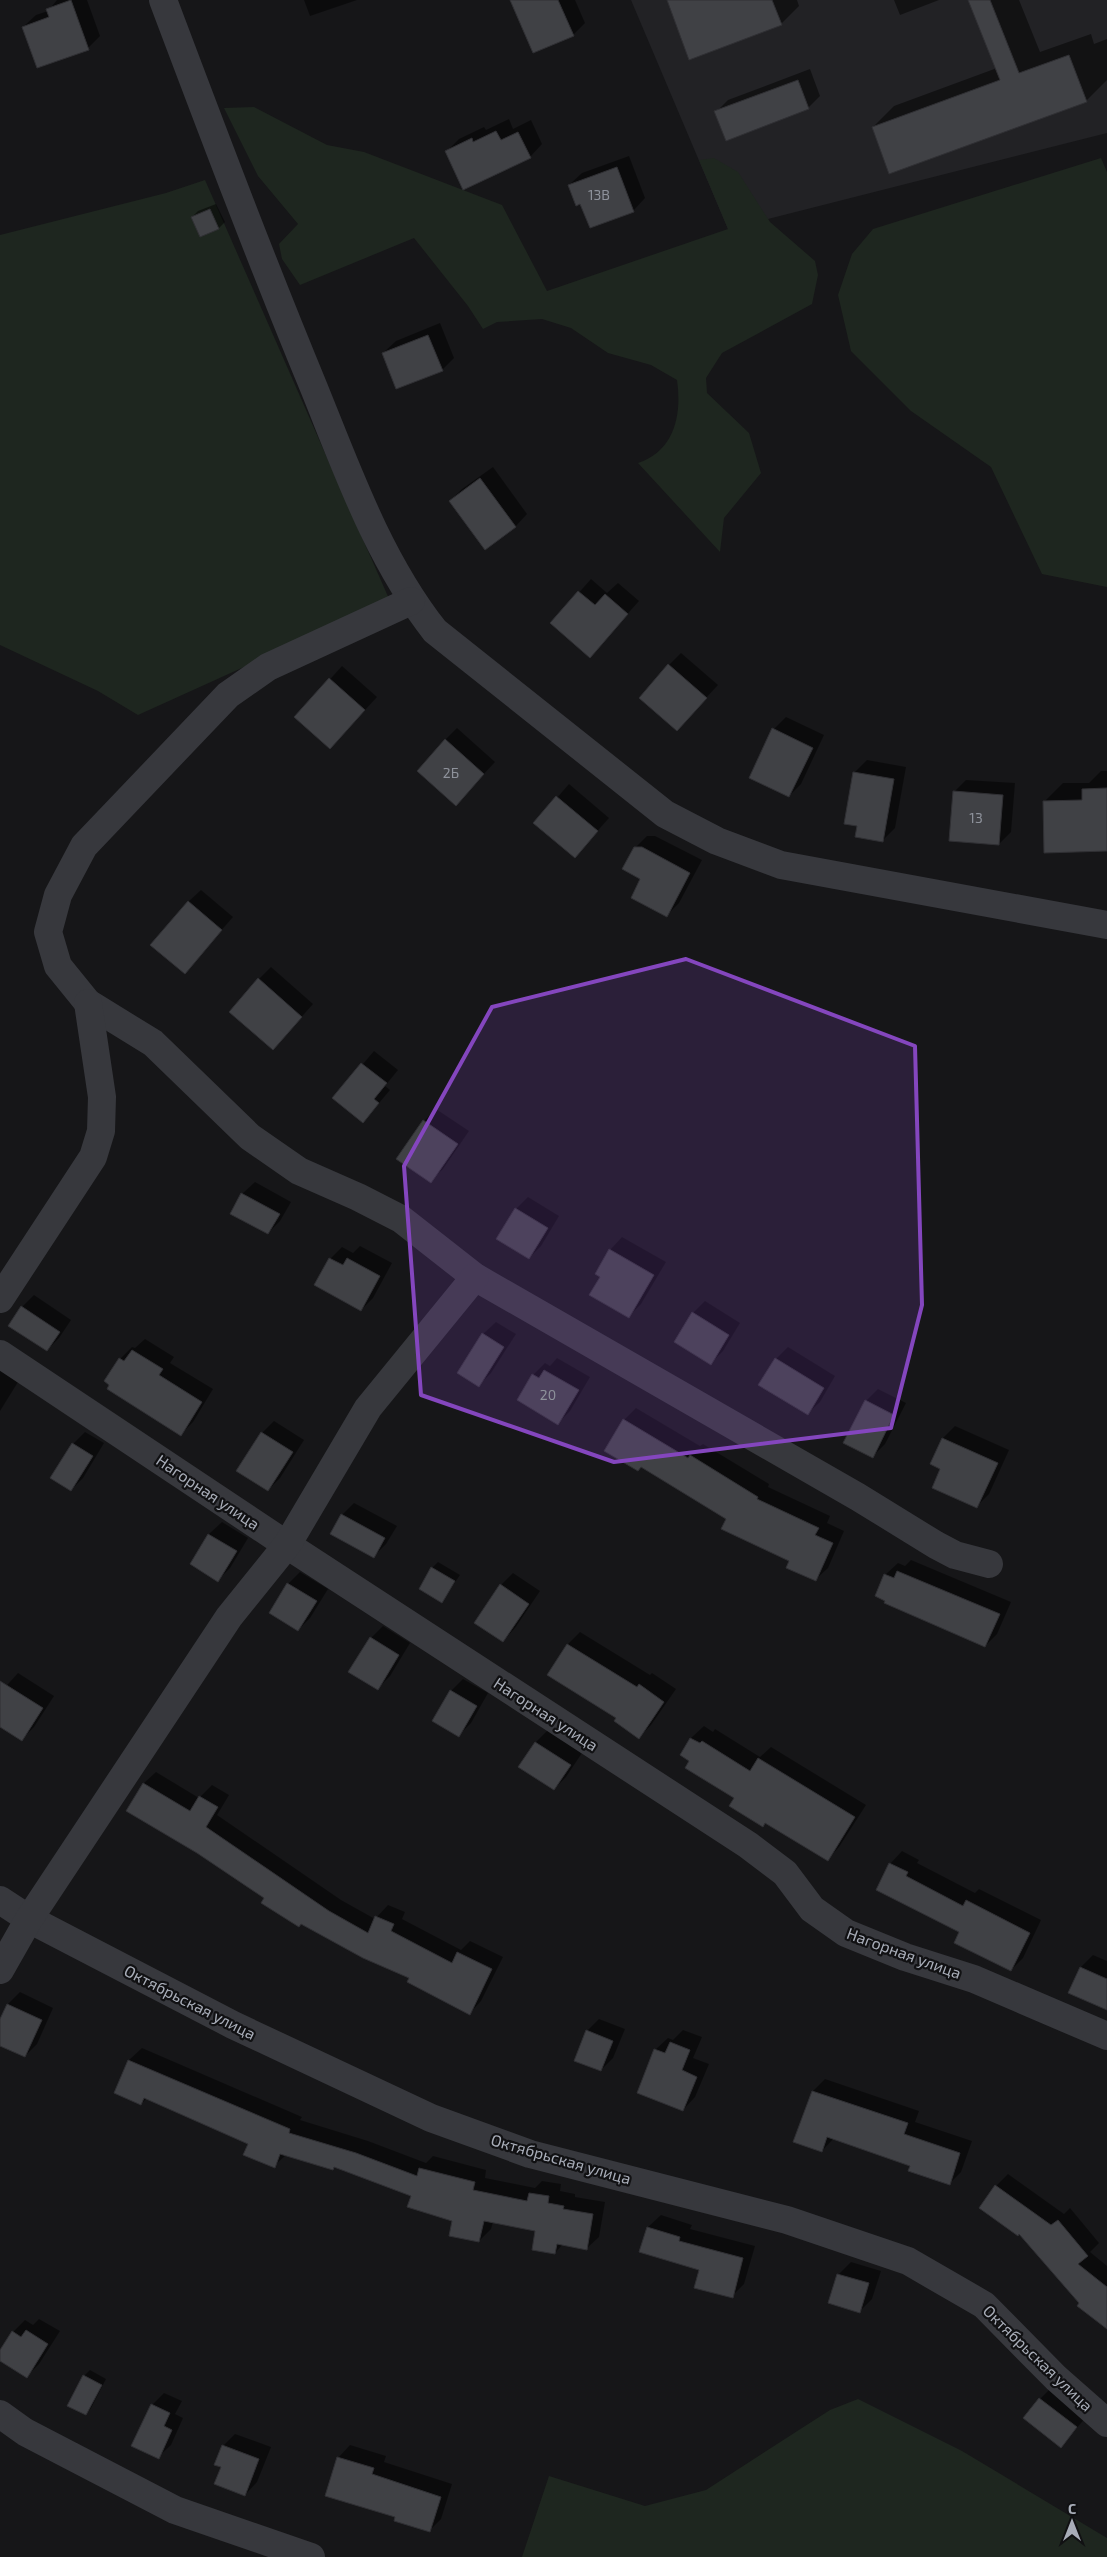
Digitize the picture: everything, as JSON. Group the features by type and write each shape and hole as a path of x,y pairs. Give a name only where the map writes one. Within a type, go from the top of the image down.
{"street":[{"path":"163,0 252,238 360,500 411,601 435,631 665,814 717,842 781,865 1107,926"},
{"path":"411,601 268,667 228,694 84,846 58,895 48,932 58,966 88,1003 153,1042 258,1143 299,1171 358,1197 401,1219 475,1277 858,1497 936,1545 955,1554 989,1564"},
{"path":"0,1299 93,1157 101,1131 102,1098 88,1003"},
{"path":"0,1970 29,1919 229,1617 286,1545 368,1408 475,1277"},
{"name":"Нагорная улица","path":"0,1354 286,1545 748,1846 785,1873 812,1909 846,1933 905,1957 974,1979 1107,2036"},
{"name":"Октябрьская улица","path":"0,1900 29,1919 233,2025 431,2118 530,2154 787,2220 908,2261 984,2305 1056,2378 1107,2423"},
{"path":"0,2414 25,2432 175,2510 311,2557"}],"highlighted area":[{"path":"686,959 915,1046 922,1305 891,1428 614,1462 421,1395 404,1166 492,1007"}],"shaded area":[{"path":"631,0 1107,0 1107,133 728,229"},
{"path":"254,107 327,145 364,152 502,205 547,291 728,229 699,160 714,158 738,172 770,222 815,261 818,275 812,304 722,353 706,378 707,393 749,433 761,473 724,518 720,552 638,463 660,450 673,430 678,406 677,380 651,365 608,353 571,328 542,319 497,322 483,329 468,306 414,238 300,285 282,259 279,244 298,224 258,176 224,108"},
{"path":"1101,158 1107,172 1107,587 1042,574 991,467 911,411 851,351 838,295 852,254 873,229"},
{"path":"205,180 390,601 138,715 98,691 0,645 0,235 166,193"},
{"path":"858,2399 962,2451 1107,2538 1107,2557 522,2557 549,2476 645,2506 706,2490 830,2410"}],"building":[{"path":"71,0 89,50 37,68 22,27 49,17 46,9"},
{"path":"510,0 558,0 574,36 533,53"},
{"path":"667,0 772,0 782,25 689,60"},
{"path":"968,0 990,0 1019,73 1069,55 1087,102 889,174 872,127 1000,80"},
{"path":"798,80 809,109 726,141 714,111"},
{"path":"496,131 501,140 518,132 531,158 463,190 445,151 472,138 473,142"},
{"path":"617,167 634,212 590,228 580,204 576,206 568,185"},
{"path":"210,209 219,229 200,237 191,217"},
{"path":"428,335 443,371 396,389 382,353"},
{"path":"480,478 516,527 485,550 449,501"},
{"path":"578,591 595,605 605,594 628,614 590,658 550,623"},
{"path":"668,664 707,698 677,731 639,698"},
{"path":"329,678 365,710 330,749 294,717"},
{"path":"772,728 813,748 789,797 749,778"},
{"path":"445,739 484,774 456,806 417,771"},
{"path":"853,772 894,779 883,842 855,837 857,826 844,824"},
{"path":"1107,788 1107,851 1044,853 1043,801 1082,800 1082,789"},
{"path":"953,791 1003,795 999,845 949,841"},
{"path":"556,796 598,831 575,858 533,823"},
{"path":"634,847 642,847 690,873 667,917 631,898 640,879 622,869"},
{"path":"188,901 222,930 185,974 150,945"},
{"path":"258,978 302,1017 273,1050 229,1012"},
{"path":"361,1063 387,1083 374,1099 379,1103 363,1123 332,1098"},
{"path":"423,1120 458,1144 431,1183 396,1159"},
{"path":"241,1193 280,1214 268,1234 230,1214"},
{"path":"515,1208 548,1228 529,1259 496,1239"},
{"path":"609,1249 654,1275 629,1318 589,1295 600,1277 595,1274"},
{"path":"329,1258 343,1265 347,1258 380,1276 361,1311 314,1285"},
{"path":"21,1306 60,1332 47,1351 8,1326"},
{"path":"692,1312 729,1335 711,1365 674,1342"},
{"path":"482,1333 504,1347 479,1387 457,1373"},
{"path":"132,1350 163,1369 159,1375 202,1402 181,1436 107,1389 109,1385 104,1381 119,1358 124,1361"},
{"path":"775,1358 824,1388 808,1415 758,1385"},
{"path":"544,1370 579,1390 558,1425 517,1400 532,1374 539,1378"},
{"path":"865,1400 894,1415 873,1458 843,1443"},
{"path":"623,1419 688,1458 690,1455 758,1497 757,1499 819,1528 815,1535 833,1543 816,1581 786,1568 789,1561 721,1529 726,1519 641,1467 638,1471 604,1451"},
{"path":"261,1432 293,1452 268,1491 236,1471"},
{"path":"942,1438 998,1463 977,1508 932,1488 940,1469 930,1464"},
{"path":"72,1443 93,1456 71,1491 50,1478"},
{"path":"341,1514 385,1538 374,1558 330,1534"},
{"path":"208,1534 237,1551 218,1582 190,1564"},
{"path":"431,1567 455,1581 442,1603 419,1589"},
{"path":"897,1571 1000,1614 985,1647 884,1603 885,1601 875,1596 884,1574 894,1578"},
{"path":"287,1583 317,1601 298,1631 269,1613"},
{"path":"500,1584 529,1604 503,1642 474,1623"},
{"path":"370,1637 399,1655 378,1690 348,1672"},
{"path":"567,1644 637,1687 639,1684 664,1702 639,1739 614,1721 616,1718 547,1675"},
{"path":"0,1681 43,1708 22,1741 0,1727"},
{"path":"450,1690 477,1706 459,1737 432,1721"},
{"path":"690,1738 700,1743 702,1741 750,1771 758,1758 855,1817 828,1861 765,1823 763,1827 729,1806 734,1798 685,1768 689,1761 680,1755"},
{"path":"535,1742 571,1765 554,1790 518,1767"},
{"path":"143,1783 190,1811 199,1796 218,1807 206,1827 329,1911 368,1933 375,1916 394,1924 391,1931 452,1963 457,1952 492,1969 470,2015 407,1982 409,1978 363,1958 301,1924 299,1927 261,1903 264,1898 197,1853 126,1811"},
{"path":"889,1863 908,1872 906,1876 963,1906 966,1900 1030,1933 1011,1971 954,1943 959,1932 876,1890"},
{"path":"1080,1967 1107,1979 1107,2010 1068,1993"},
{"path":"7,2004 42,2020 25,2057 0,2046 0,2019"},
{"path":"586,2030 613,2041 601,2071 574,2061"},
{"path":"670,2042 690,2050 682,2070 697,2077 683,2111 637,2093 654,2049 665,2053"},
{"path":"128,2060 290,2129 289,2133 356,2153 417,2176 419,2168 475,2182 473,2190 527,2201 529,2193 549,2196 548,2203 564,2206 563,2209 593,2214 587,2250 557,2244 555,2254 532,2250 535,2231 484,2221 479,2242 449,2236 452,2221 407,2207 411,2196 334,2167 333,2170 280,2154 275,2168 243,2155 248,2144 144,2098 141,2105 114,2093"},
{"path":"812,2091 908,2123 904,2134 960,2153 950,2185 908,2171 910,2166 827,2137 822,2152 793,2142"},
{"path":"995,2185 1051,2225 1058,2220 1088,2256 1078,2264 1107,2287 1107,2329 1077,2306 1079,2303 1019,2234 1018,2236 979,2208"},
{"path":"647,2227 680,2237 679,2241 743,2258 733,2298 694,2288 699,2270 639,2252"},
{"path":"837,2274 869,2283 860,2313 828,2303"},
{"path":"26,2330 48,2344 27,2378 0,2361 0,2350 12,2331 21,2337"},
{"path":"83,2375 102,2385 86,2415 67,2406"},
{"path":"1039,2398 1077,2427 1061,2448 1023,2418"},
{"path":"151,2404 170,2413 164,2426 172,2430 159,2459 131,2446"},
{"path":"222,2445 259,2459 245,2496 214,2484 221,2467 214,2465"},
{"path":"337,2457 374,2468 372,2474 441,2497 430,2532 394,2521 395,2517 325,2496"}]}
